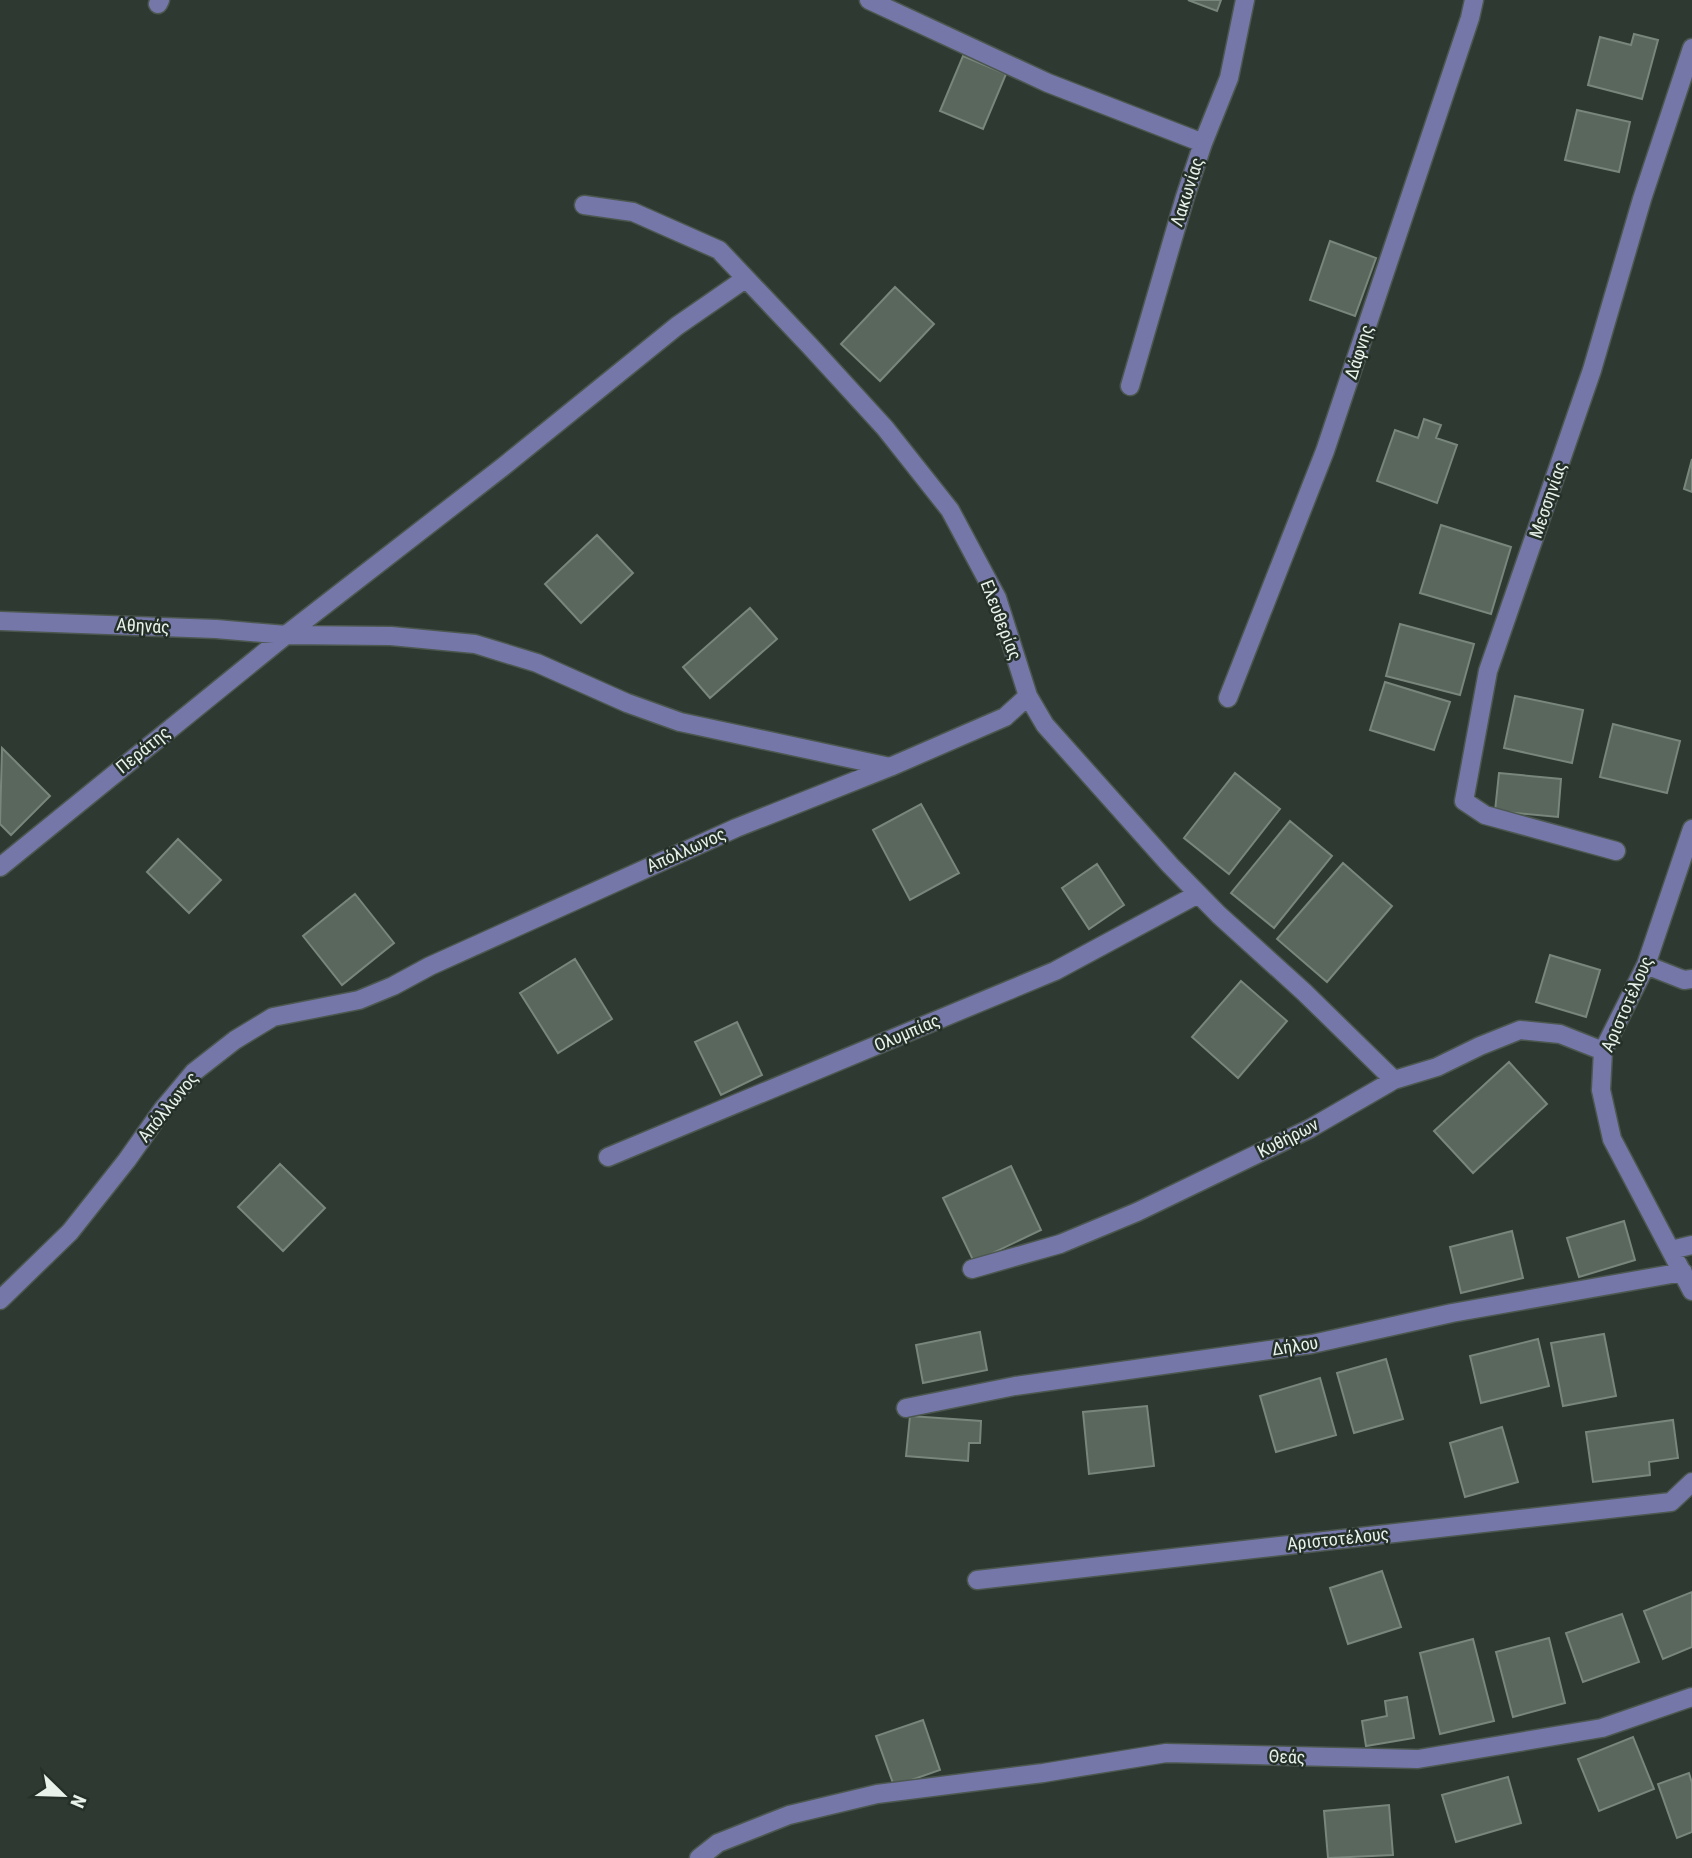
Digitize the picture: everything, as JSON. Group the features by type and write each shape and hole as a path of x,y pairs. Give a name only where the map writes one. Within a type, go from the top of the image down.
{"street":[{"path":"869,0 1048,83 1203,143"},
{"name":"Λακωνίας","path":"1130,386 1203,143 1229,78 1245,0"},
{"name":"Δάφνης","path":"1228,698 1325,450 1474,0"},
{"name":"Μεσσηνίας","path":"1616,851 1485,815 1464,801 1488,671 1592,370 1642,199 1692,48"},
{"name":"Ελευθερίας","path":"584,205 633,212 719,250 884,428 950,510 997,598 1028,696 1045,725 1198,894 1394,1080"},
{"name":"Περάτης","path":"0,867 286,635 504,466 677,326 745,279"},
{"name":"Αθηνάς","path":"0,621 216,629 286,635"},
{"path":"286,635 391,636 475,644 537,663 680,722 890,767"},
{"name":"Απόλλωνος","path":"0,1300 70,1231 194,1072 235,1040 273,1017 359,1000 381,991 430,966 736,828 890,767 1005,717 1028,696"},
{"name":"Αριστοτέλους","path":"1692,829 1646,965 1603,1051 1601,1090 1612,1139 1692,1291"},
{"name":"Ολυμπίας","path":"608,1157 1055,971 1198,894"},
{"path":"1646,965 1684,980 1692,979"},
{"name":"Κυθήρων","path":"972,1269 1060,1244 1137,1212 1309,1129 1394,1080 1437,1067 1521,1030 1560,1034 1603,1051"},
{"path":"1671,1250 1692,1245"},
{"name":"Δήλου","path":"906,1408 1015,1386 1312,1344 1452,1313 1683,1272"},
{"name":"Αριστοτέλους","path":"977,1580 1671,1502 1692,1482"},
{"name":"Θεάς","path":"699,1858 718,1843 789,1815 877,1794 1044,1773 1166,1753 1418,1759 1602,1728 1692,1697"}],"building":[{"path":"1188,0 1221,0 1217,11"},
{"path":"1634,34 1658,40 1642,99 1588,85 1600,37 1631,45"},
{"path":"963,56 1006,74 983,129 940,111"},
{"path":"1577,110 1630,122 1619,172 1565,160"},
{"path":"1330,241 1376,258 1355,316 1310,300"},
{"path":"895,287 934,324 880,381 841,344"},
{"path":"1424,419 1441,425 1436,438 1457,445 1437,503 1377,481 1395,430 1418,438"},
{"path":"1692,459 1692,492 1684,489"},
{"path":"1441,525 1511,547 1491,614 1420,593"},
{"path":"597,535 633,573 581,623 545,584"},
{"path":"750,608 777,639 710,698 683,667"},
{"path":"1400,624 1474,644 1460,695 1386,676"},
{"path":"1385,682 1450,702 1434,750 1370,730"},
{"path":"1515,696 1583,710 1572,763 1504,748"},
{"path":"1613,724 1680,741 1667,793 1600,777"},
{"path":"2,748 50,796 11,835 0,824"},
{"path":"1235,773 1280,809 1229,874 1184,838"},
{"path":"1499,773 1561,779 1558,817 1495,811"},
{"path":"921,804 959,873 910,900 873,830"},
{"path":"1290,821 1332,856 1274,928 1231,893"},
{"path":"178,839 221,880 189,913 147,872"},
{"path":"1343,863 1392,906 1327,982 1277,939"},
{"path":"1097,864 1124,905 1089,929 1062,888"},
{"path":"355,894 394,943 342,985 303,936"},
{"path":"1550,955 1600,970 1586,1017 1536,1002"},
{"path":"575,959 612,1019 558,1053 520,993"},
{"path":"1241,981 1287,1021 1238,1078 1192,1037"},
{"path":"737,1022 762,1075 721,1095 695,1042"},
{"path":"1509,1062 1547,1104 1473,1173 1434,1131"},
{"path":"280,1164 325,1208 283,1251 238,1207"},
{"path":"1011,1166 1041,1230 974,1262 943,1198"},
{"path":"1624,1221 1635,1260 1579,1277 1567,1238"},
{"path":"1512,1231 1523,1278 1461,1293 1450,1247"},
{"path":"980,1332 987,1370 923,1383 916,1345"},
{"path":"1604,1334 1616,1396 1563,1406 1551,1343"},
{"path":"1538,1339 1549,1386 1481,1403 1470,1356"},
{"path":"1386,1359 1403,1419 1354,1433 1337,1373"},
{"path":"1320,1378 1336,1435 1276,1452 1260,1396"},
{"path":"1147,1406 1154,1466 1089,1474 1083,1412"},
{"path":"910,1416 981,1421 980,1443 969,1443 968,1461 906,1456"},
{"path":"1673,1420 1678,1458 1649,1462 1650,1475 1593,1482 1586,1432"},
{"path":"1502,1427 1518,1482 1465,1497 1450,1443"},
{"path":"1382,1571 1401,1627 1348,1644 1330,1588"},
{"path":"1692,1592 1692,1647 1663,1659 1644,1611"},
{"path":"1622,1614 1639,1662 1583,1682 1566,1633"},
{"path":"1549,1638 1565,1703 1513,1717 1496,1652"},
{"path":"1473,1639 1494,1721 1440,1734 1420,1653"},
{"path":"1407,1697 1414,1738 1366,1746 1362,1721 1387,1716 1385,1701"},
{"path":"923,1720 940,1770 894,1786 876,1736"},
{"path":"1633,1737 1654,1789 1599,1811 1578,1759"},
{"path":"1689,1773 1692,1783 1692,1832 1677,1838 1658,1784"},
{"path":"1508,1777 1521,1823 1456,1842 1442,1795"},
{"path":"1389,1805 1393,1855 1328,1858 1324,1811"}]}
